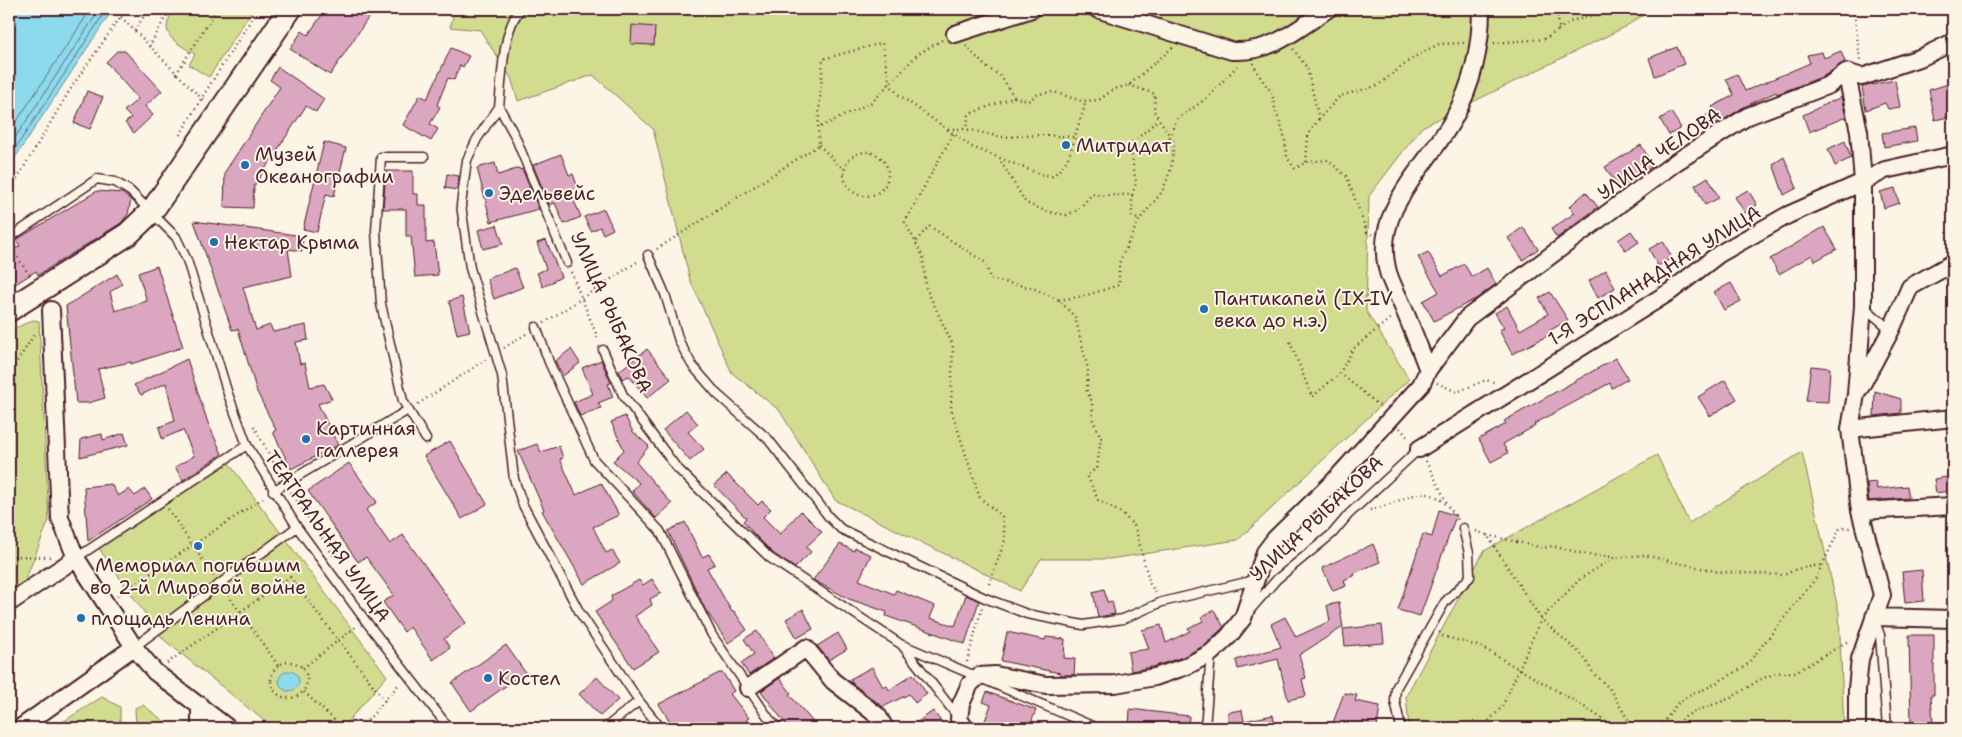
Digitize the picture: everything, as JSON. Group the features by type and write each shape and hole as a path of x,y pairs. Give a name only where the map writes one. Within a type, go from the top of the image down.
{"main road":[{"path":"9,310 128,234 152,211 290,9"}],"street":[{"path":"955,34 1032,9"},
{"path":"1097,9 1232,51 1249,52 1263,49 1284,38 1328,9"},
{"path":"1427,374 1404,308 1387,268 1388,221 1396,202 1435,148 1466,94 1478,46 1481,9"},
{"name":"УЛИЦА ЧЕЛОВА","path":"1243,618 1265,552 1275,539 1392,418 1427,374 1467,318 1676,162 1748,116 1854,75 1922,57 1953,42"},
{"path":"1854,75 1863,182 1863,306 1856,394 1850,429 1860,511 1882,595 1860,659 1857,690 1857,728"},
{"name":"1-Я ЭСПЛАНАДНАЯ УЛИЦА","path":"1419,449 1510,390 1672,290 1719,254 1788,215 1886,170 1953,155"},
{"path":"1856,394 1891,330 1910,287 1927,275 1953,263"},
{"path":"51,310 60,518 76,558 134,647 155,672 228,728"},
{"path":"1850,429 1953,418"},
{"path":"1860,511 1953,506"},
{"path":"9,603 76,558"},
{"path":"962,724 964,694 972,673 995,675 1046,685 1115,684 1154,678 1187,666 1211,653 1229,636 1243,618"},
{"path":"1871,624 1953,619"},
{"path":"20,728 134,647"},
{"path":"748,688 806,648 833,681 878,716 886,728"},
{"path":"200,705 200,728"}],"lane":[{"path":"521,9 513,16 504,62 500,107 476,139 467,160 461,205 470,268 502,375 514,479 522,505 580,613 639,701 661,728"},
{"name":"УЛИЦА РЫБАКОВА","path":"500,107 515,136 567,263"},
{"path":"424,157 381,157 376,231 381,304 403,402 426,439"},
{"name":"ТЕАТРАЛЬНАЯ УЛИЦА","path":"9,238 97,179 115,182 130,191 176,237 188,260 228,394 246,445 297,527 365,620 449,728"},
{"path":"648,255 665,294 679,341 692,365 717,394 768,439 829,517 841,529 985,598 1027,614 1083,625 1123,619 1162,602 1255,580"},
{"path":"1863,306 1891,330"},
{"path":"536,327 549,362 594,460 660,531 712,636 770,720 779,728"},
{"name":"УЛИЦА РЫБАКОВА","path":"603,350 623,395 676,467 770,558 902,645 962,724"},
{"path":"273,491 408,410"},
{"path":"76,558 246,445"},
{"name":"УЛИЦА РЫБАКОВА","path":"1243,618 1277,579 1332,534 1349,514 1419,449"},
{"path":"134,647 297,527"},
{"path":"1401,728 1395,701 1396,688 1445,602 1470,577 1469,553 1462,528"},
{"path":"1871,624 1880,635 1887,728"},
{"path":"902,645 972,673 1097,728"},
{"path":"1205,728 1211,653"},
{"path":"605,728 639,701"}],"path":[{"path":"9,192 73,85 126,9"},
{"path":"135,32 148,9"},
{"path":"149,47 170,9"},
{"path":"176,74 216,9"},
{"path":"176,142 200,99 258,9"},
{"path":"1554,9 1558,19 1557,31"},
{"path":"1306,162 1308,135 1319,119 1340,96 1377,86 1414,57 1439,44 1460,43 1478,46 1501,42 1545,39 1572,21 1597,14 1603,9"},
{"path":"1854,9 1854,75"},
{"path":"121,17 200,99"},
{"path":"818,128 872,102 918,54 955,34 986,68 1001,76 1014,97"},
{"path":"966,130 969,114 1014,97 1028,101 1038,94 1054,92 1085,101 1099,100 1114,89 1129,85 1184,36"},
{"path":"1284,38 1307,68 1319,119"},
{"path":"845,170 854,156 870,153 884,162 888,178 879,192 863,196 848,187 845,170 819,144 818,128 823,59 882,43 890,85 972,148 1001,161 1052,176 1063,168 1070,154 1080,120 1085,111 1085,101"},
{"path":"1170,137 1176,120 1207,98 1249,52 1258,74 1272,93 1275,109 1284,134 1288,157 1295,169 1306,162 1328,160 1348,177 1367,232 1386,245"},
{"path":"1059,300 1084,296 1119,285 1119,263 1139,220 1162,192 1171,169 1174,143 1166,126 1154,111 1154,94 1129,85"},
{"path":"1139,220 1132,216 1132,195 1136,183 1130,145 1159,119"},
{"path":"947,129 966,130 1001,137 1043,135 1075,137"},
{"path":"953,134 906,222 923,257 926,288 953,345 951,409 980,498 1002,516 1005,540 985,598 972,673"},
{"path":"408,410 536,327 582,300 819,144"},
{"path":"1001,161 1026,204 1048,212 1066,215 1078,210 1092,194 1102,196 1110,194 1132,195"},
{"path":"916,241 930,226 986,263 990,279 1033,288 1059,300 1075,317 1088,369 1088,391 1092,402 1093,420 1101,438 1096,468 1086,475 1098,500 1123,514 1135,527 1150,584 1162,602"},
{"path":"9,243 30,276"},
{"name":"УЛИЦА РЫБАКОВА","path":"567,263 603,350"},
{"path":"1290,342 1312,397 1340,373 1353,349 1404,308"},
{"path":"9,374 51,310"},
{"path":"1340,373 1392,418 1419,449 1462,528 1543,548 1552,546 1589,556 1613,558 1644,555 1719,572 1784,575 1796,569 1820,566"},
{"path":"1427,374 1443,387 1457,392 1486,380 1510,390"},
{"path":"254,426 286,484 340,565"},
{"path":"106,603 273,491"},
{"path":"1349,514 1379,508 1419,492 1441,498 1448,504"},
{"path":"1660,728 1676,705 1692,693 1705,689 1745,667 1795,607 1816,578 1820,566 1840,528 1864,528"},
{"path":"1487,535 1541,619 1583,656 1594,674 1609,688 1633,728"},
{"path":"9,556 76,558"},
{"path":"1482,728 1502,707 1541,619 1580,579 1613,558"},
{"path":"155,672 290,577 385,701"},
{"path":"302,668 365,620"},
{"path":"1668,728 1691,713 1731,698 1759,680 1776,673 1796,672 1871,624"},
{"path":"1433,626 1442,636 1481,647 1580,704 1616,728"},
{"path":"285,662 291,662 302,668 307,679 303,692 292,699 280,697 275,693 270,682 273,670 285,662"},
{"path":"361,728 408,674"},
{"path":"303,692 343,728"}],"green space":[{"path":"161,9 253,9 209,77 189,65 195,54 178,44 169,35 167,24 170,17"},
{"path":"455,9 1653,9 1623,28 1422,127 1369,196 1366,311 1409,379 1238,540 1109,559 1041,559 1020,591 835,500 779,410 732,373 690,280 653,129 593,75 518,101 511,78 480,30 450,27"},
{"path":"33,320 39,321 49,520 23,586 9,596 9,331"},
{"path":"1802,452 1839,613 1844,728 1409,728 1406,696 1484,551 1657,455 1689,523"},
{"path":"228,462 387,676 342,728 273,728 163,639 98,547"},
{"path":"102,697 120,707 120,728 53,728"},
{"path":"143,705 173,728 136,728 135,708"}],"water":[{"path":"9,9 113,9 9,167"},
{"path":"289,671 296,674 299,681 296,688 289,691 282,688 279,681 282,674"}],"building":[{"path":"326,9 374,9 330,75 290,49 302,31 308,35"},
{"path":"632,25 655,27 654,45 631,44"},
{"path":"1677,47 1684,64 1655,76 1649,58"},
{"path":"451,48 469,56 463,67 460,65 454,80 448,78 437,105 440,107 430,124 438,129 431,141 403,125 420,95 427,99"},
{"path":"117,51 125,51 162,91 145,106 153,115 134,133 125,123 131,118 124,111 138,99 106,62"},
{"path":"1841,51 1845,62 1824,76 1777,94 1776,92 1744,107 1709,129 1702,118 1714,111 1712,107 1734,95 1726,79 1737,74 1745,91 1810,63 1807,55 1822,52 1824,58"},
{"path":"278,67 324,99 316,112 306,106 254,186 253,208 224,207 225,172 280,87 270,80"},
{"path":"1895,80 1900,107 1888,109 1885,103 1866,110 1862,87"},
{"path":"1948,84 1953,103 1953,116 1935,120 1929,90"},
{"path":"87,91 103,97 90,129 74,123"},
{"path":"1841,97 1846,117 1809,132 1803,115"},
{"path":"1671,112 1681,128 1669,135 1660,119"},
{"path":"1915,128 1917,141 1884,147 1882,133"},
{"path":"1845,141 1851,158 1835,166 1828,149"},
{"path":"324,142 346,148 334,196 326,194 317,232 303,229"},
{"path":"1641,145 1653,166 1619,188 1605,167"},
{"path":"561,154 569,175 573,174 580,193 572,196 581,217 564,224 555,203 549,205 533,165"},
{"path":"1784,157 1797,188 1784,195 1773,164"},
{"path":"495,163 498,175 519,168 520,170 522,169 539,209 491,222 477,168"},
{"path":"386,171 413,171 413,194 418,194 418,205 426,205 426,243 434,242 438,275 415,277 411,236 406,236 406,209 383,209"},
{"path":"447,174 459,176 457,190 445,188"},
{"path":"1708,177 1719,198 1705,205 1695,185"},
{"path":"1895,188 1899,203 1884,208 1880,192"},
{"path":"1748,190 1757,205 1745,213 1735,197"},
{"path":"97,191 122,193 131,200 128,214 121,223 38,275 36,271 9,288 9,252 20,246 16,240"},
{"path":"1586,192 1598,207 1557,238 1551,229 1575,213 1569,207"},
{"path":"604,209 613,229 603,234 600,227 591,231 584,217"},
{"path":"194,221 303,236 302,251 288,249 292,276 243,287 256,330 270,325 273,332 306,325 308,340 296,342 300,364 305,363 310,387 324,384 332,399 318,404 338,445 291,469 273,432 276,430 257,392 238,329 232,330"},
{"path":"497,225 503,244 483,249 478,230"},
{"path":"1523,227 1538,249 1523,260 1508,238"},
{"path":"1824,227 1837,249 1815,261 1812,255 1779,274 1770,259"},
{"path":"1631,231 1639,242 1626,251 1618,240"},
{"path":"546,240 561,277 543,287 537,273 546,269 537,243"},
{"path":"1663,241 1672,258 1658,266 1649,249"},
{"path":"1428,252 1442,276 1464,264 1472,277 1487,268 1496,284 1479,297 1434,321 1423,301 1439,292 1418,257"},
{"path":"157,266 183,347 131,364 131,362 98,369 105,398 88,403 76,403 66,306 117,274 122,284 110,292 115,311 147,301 138,273"},
{"path":"515,268 523,287 494,299 487,279"},
{"path":"1606,270 1615,288 1598,298 1589,281"},
{"path":"1731,283 1741,301 1724,310 1714,292"},
{"path":"1550,292 1568,320 1549,331 1551,334 1512,354 1499,330 1504,328 1495,313 1507,306 1520,330 1548,314 1539,298"},
{"path":"462,297 470,331 457,334 449,301"},
{"path":"571,349 580,363 563,376 555,361"},
{"path":"647,349 671,379 647,398 629,376 622,379 619,371"},
{"path":"1616,358 1628,379 1612,388 1610,383 1534,424 1535,426 1503,444 1508,453 1491,462 1479,439 1506,424 1504,421"},
{"path":"187,359 208,423 222,454 183,480 175,467 194,456 183,430 162,439 159,427 175,421 166,383 141,395 134,385"},
{"path":"601,360 611,383 608,384 613,397 598,403 601,408 580,416 574,402 593,394 582,368"},
{"path":"1811,366 1830,368 1828,402 1806,401"},
{"path":"1725,380 1737,399 1710,416 1698,397"},
{"path":"1875,391 1901,399 1901,413 1874,416"},
{"path":"686,410 698,424 688,432 704,449 690,461 663,430"},
{"path":"625,416 633,432 649,446 636,462 672,504 656,518 632,491 639,483 613,461 624,450 611,422"},
{"path":"124,433 128,445 80,457 81,439 102,434 103,440"},
{"path":"450,441 487,504 462,519 424,456"},
{"path":"537,444 541,452 559,446 563,458 560,459 576,495 601,483 619,515 593,527 606,553 612,550 620,563 584,584 542,511 544,510 518,451"},
{"path":"349,463 377,502 366,510 390,544 403,535 466,623 444,639 450,648 433,660 410,627 404,632 383,602 394,595 366,557 358,562 308,491"},
{"path":"727,474 758,505 762,501 771,509 763,517 780,534 801,511 822,532 806,547 811,552 795,568 774,554 753,533 743,521 746,518 714,485"},
{"path":"1947,477 1949,491 1936,493 1934,479"},
{"path":"1876,482 1877,489 1907,486 1909,498 1869,501 1867,483"},
{"path":"111,484 118,496 129,489 135,496 145,489 152,499 88,541 84,487"},
{"path":"1439,510 1456,516 1420,616 1398,610 1423,534 1432,537"},
{"path":"685,522 702,557 709,554 715,564 707,568 732,612 734,611 747,630 728,643 705,609 668,531"},
{"path":"840,544 854,551 855,548 871,555 859,580 894,594 896,590 935,606 930,618 955,626 966,595 979,601 965,644 886,616 887,612 849,599 813,580"},
{"path":"1373,544 1380,562 1354,573 1355,575 1344,580 1346,586 1333,591 1322,568"},
{"path":"1922,570 1924,601 1905,603 1902,572"},
{"path":"652,579 661,593 650,599 652,605 635,616 659,652 633,668 595,612 612,601 611,596 639,580 643,585"},
{"path":"1104,589 1107,602 1112,601 1115,614 1098,617 1093,592"},
{"path":"1339,603 1343,627 1299,655 1306,678 1302,679 1306,696 1288,700 1278,659 1238,669 1236,660 1281,647 1271,624 1285,617 1296,637 1330,621 1327,605"},
{"path":"803,609 813,629 797,638 786,619"},
{"path":"1214,610 1224,627 1203,646 1183,657 1152,667 1131,671 1128,652 1149,649 1142,630 1161,625 1166,643 1190,631 1188,628 1203,621 1201,617"},
{"path":"1382,625 1384,643 1345,646 1343,629"},
{"path":"757,631 774,658 749,675 741,663 754,654 744,639"},
{"path":"1007,632 1045,640 1046,637 1065,639 1064,658 1075,659 1074,675 1060,675 1060,673 1001,661"},
{"path":"838,633 847,649 829,660 817,646"},
{"path":"1909,635 1934,635 1934,695 1931,695 1933,723 1911,725"},
{"name":"Костел","path":"506,645 525,672 471,711 452,683"},
{"path":"872,667 883,687 887,686 889,690 913,674 927,694 915,703 909,694 883,707 853,684 850,679"},
{"path":"719,673 723,673 734,691 730,694 749,718 746,720 756,728 674,728 659,704"},
{"path":"597,677 618,700 600,716 579,694"},
{"path":"780,678 791,693 789,694 818,728 789,728 778,714 761,691"},
{"path":"987,692 1036,710 1029,728 1020,728 1005,721 1002,728 982,728 991,705 983,702"},
{"path":"1344,693 1357,695 1355,701 1380,706 1377,728 1331,728"},
{"path":"1130,709 1189,716 1188,728 1129,728"},
{"path":"1242,710 1244,721 1273,715 1275,728 1227,728 1228,712"},
{"path":"933,711 946,728 909,728"}],"place":[{"name":"Митридат","path":"1066,145"},
{"name":"Музей Океанографии","path":"245,165"},
{"name":"Эдельвейс","path":"489,193"},
{"name":"Нектар Крыма","path":"214,242"},
{"name":"Пантикапей (IX-IV века до н.э.)","path":"1204,309"},
{"name":"Картинная галлерея","path":"306,439"},
{"name":"Мемориал погибшим во 2-й Мировой войне","path":"198,546"},
{"name":"площадь Ленина","path":"81,618"},
{"name":"Костел","path":"488,678"}]}
